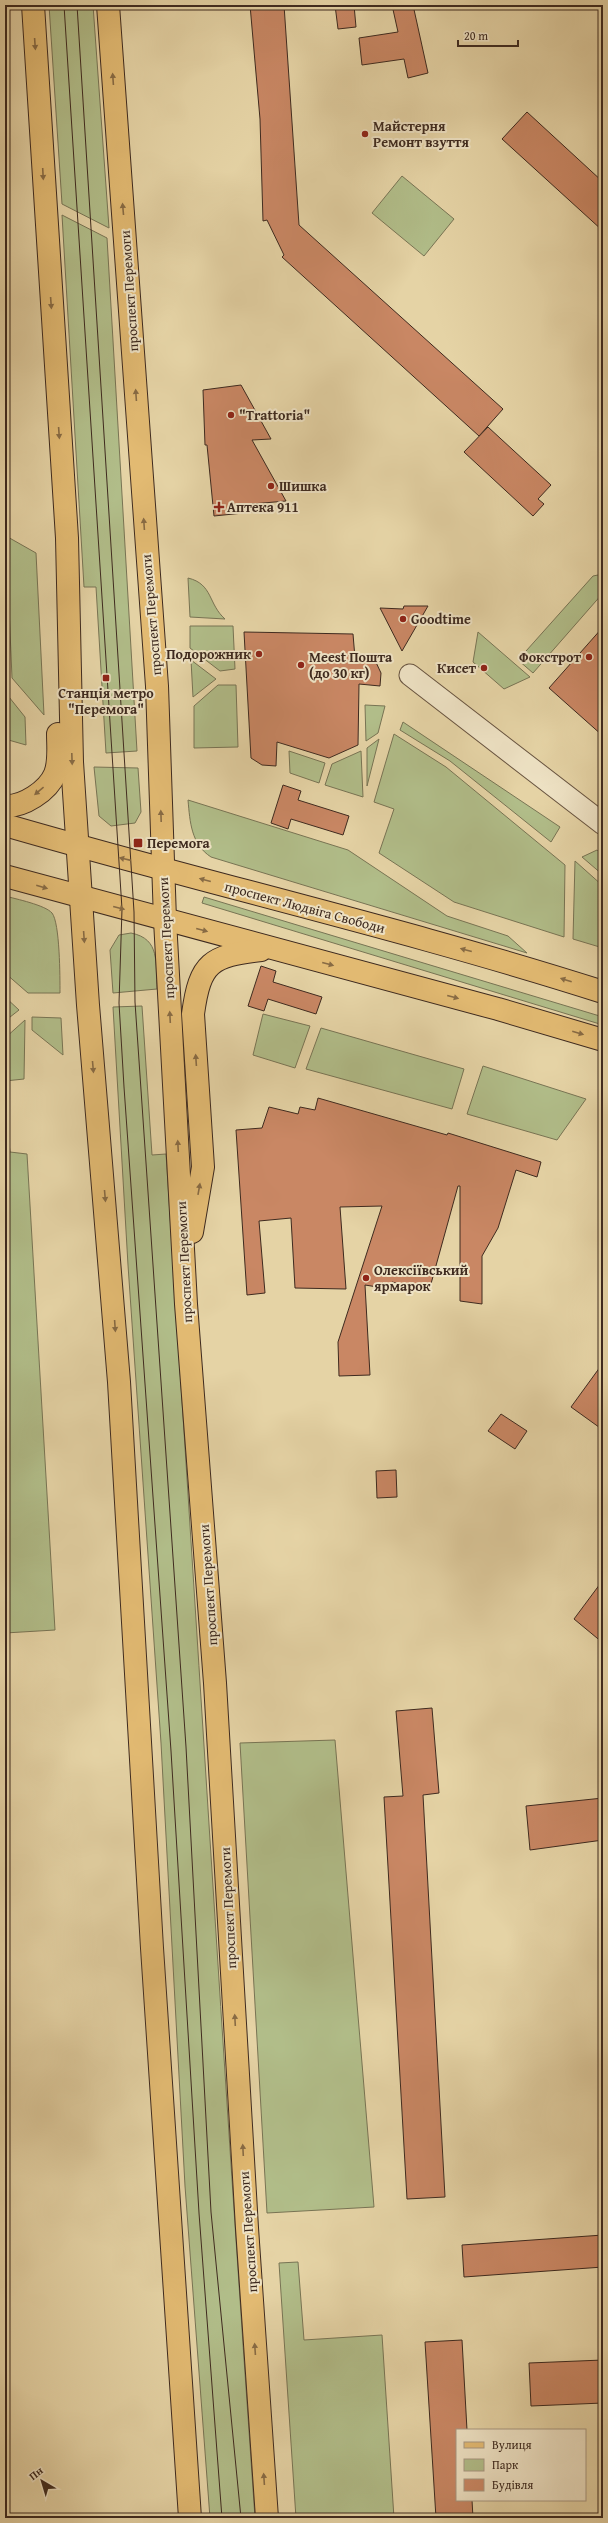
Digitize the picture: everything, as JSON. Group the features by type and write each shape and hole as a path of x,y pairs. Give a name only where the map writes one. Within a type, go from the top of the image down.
{"main road":[{"path":"33,5 66,538 72,762 81,898 119,1374 152,1948 190,2518"},
{"name":"проспект Перемоги","path":"108,5 157,686 162,869 186,1304 215,1683 247,2228 267,2518"},
{"path":"5,806 12,806 30,799 46,785 55,774 58,744 54,560 66,538"},
{"name":"проспект Людвіга Свободи","path":"5,825 162,869 503,960 603,992"},
{"path":"5,876 603,1040"},
{"path":"185,1269 203,1167 193,1014 195,993 207,968 217,959 230,954 273,949"}],"street":[{"path":"410,675 603,824"}],"green space":[{"path":"49,5 93,5 109,228 62,204"},
{"path":"402,176 454,219 424,256 372,213"},
{"path":"62,215 107,238 137,751 106,753 96,587 84,587"},
{"path":"6,536 36,553 44,715 12,678"},
{"path":"603,574 603,593 533,673 518,660 593,576"},
{"path":"188,578 202,585 225,619 190,617"},
{"path":"190,626 233,626 235,669 220,671 190,648"},
{"path":"478,632 530,677 504,689 473,662"},
{"path":"191,660 216,679 193,697"},
{"path":"218,685 236,685 238,747 194,748 194,706"},
{"path":"5,692 25,717 26,745 5,739"},
{"path":"365,705 385,706 378,733 366,741"},
{"path":"403,722 560,827 551,842 450,761 400,730"},
{"path":"394,734 446,767 565,865 564,937 454,902 379,853 394,809 374,802"},
{"path":"379,739 367,786 367,748"},
{"path":"289,751 325,763 319,783 290,773"},
{"path":"361,751 363,797 325,785 332,764"},
{"path":"94,767 138,768 141,812 135,823 111,826 99,816"},
{"path":"188,800 348,850 447,916 508,936 527,953 211,857 204,852 195,839 191,824"},
{"path":"597,850 603,855 603,875 582,857"},
{"path":"575,861 603,886 603,948 573,939"},
{"path":"5,896 43,907 52,913 57,928 60,964 60,993 28,993 5,973"},
{"path":"204,897 603,1017 603,1025 202,903"},
{"path":"131,933 141,936 152,946 156,961 157,989 113,993 110,950 119,935"},
{"path":"5,997 19,1010 5,1021"},
{"path":"142,1006 152,1155 166,1154 255,2518 210,2518 185,2186 161,1743 128,1265 113,1007"},
{"path":"263,1014 310,1026 295,1068 253,1055"},
{"path":"32,1017 61,1018 63,1055 32,1030"},
{"path":"25,1020 24,1079 5,1081 5,1038"},
{"path":"321,1028 464,1069 452,1109 306,1069"},
{"path":"483,1066 586,1099 557,1140 467,1114"},
{"path":"5,1108 10,1152 27,1154 55,1630 5,1633"},
{"path":"335,1740 374,2207 267,2213 240,1743"},
{"path":"298,2262 304,2340 382,2335 394,2518 296,2518 279,2263"}],"building":[{"path":"250,5 284,5 299,225 503,409 479,436 282,257 284,255 267,220 263,221 260,119"},
{"path":"335,5 354,5 356,27 338,29"},
{"path":"392,5 413,5 428,73 408,78 404,59 362,65 359,38 398,32"},
{"path":"527,112 603,182 603,231 502,139"},
{"path":"241,385 271,439 252,440 286,501 252,504 253,512 214,516 207,445 205,445 203,390"},
{"path":"488,427 551,485 538,499 544,504 533,516 464,452"},
{"name":"Goodtime","path":"404,606 428,606 402,651 380,608 403,609"},
{"name":"Фокстрот","path":"603,627 603,736 549,688"},
{"path":"244,632 353,634 355,658 373,656 381,673 380,686 359,684 358,745 329,758 277,742 276,766 262,765 251,758"},
{"path":"283,785 301,791 298,800 349,816 343,835 291,819 288,829 271,823"},
{"path":"261,966 276,971 273,982 322,997 316,1014 268,999 264,1011 248,1006"},
{"path":"318,1098 447,1135 448,1133 541,1162 537,1177 516,1170 498,1228 482,1256 482,1304 460,1301 460,1186 458,1186 429,1291 392,1282 390,1289 365,1285 370,1375 339,1376 338,1342 382,1206 340,1207 346,1289 295,1288 291,1218 259,1221 265,1293 247,1295 236,1130 262,1128 269,1107 298,1114 300,1107 315,1110"},
{"path":"603,1363 603,1430 571,1407"},
{"path":"501,1414 527,1431 515,1449 488,1431"},
{"path":"396,1470 397,1497 377,1498 376,1471"},
{"path":"603,1580 603,1643 574,1619"},
{"path":"432,1708 439,1793 423,1795 445,2197 407,2199 384,1797 403,1796 396,1711"},
{"path":"603,1798 603,1840 530,1850 526,1806"},
{"path":"603,2235 603,2267 464,2277 462,2245"},
{"path":"462,2340 467,2429 456,2429 456,2501 472,2501 473,2518 436,2518 425,2342"},
{"path":"603,2360 603,2403 531,2406 529,2363"}],"tram line":[{"path":"64,5 122,909 119,1003 124,1087 171,1751 199,2213 222,2518"},
{"path":"77,5 134,912 135,1002 186,1747 211,2212 241,2518"}],"place":[{"name":"Майстерня Ремонт взуття","path":"365,134"},
{"name":"\"Trattoria\"","path":"231,415"},
{"name":"Шишка","path":"271,486"},
{"name":"Аптека 911","path":"219,507"},
{"name":"Goodtime","path":"403,619"},
{"name":"Подорожник","path":"259,654"},
{"name":"Фокстрот","path":"589,657"},
{"name":"Meest Пошта (до 30 кг)","path":"301,665"},
{"name":"Кисет","path":"484,668"},
{"name":"Станція метро \"Перемога\"","path":"106,678"},
{"name":"Перемога","path":"138,843"},
{"name":"Олексіївський ярмарок","path":"366,1278"}]}
